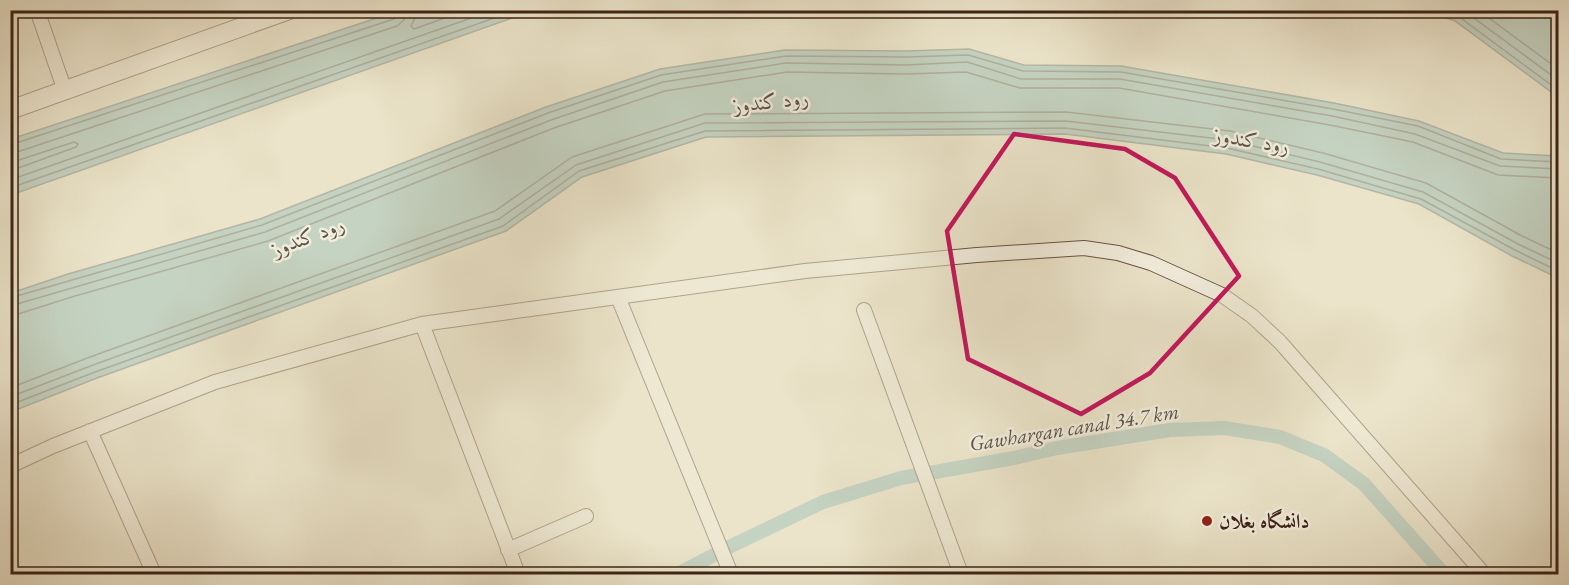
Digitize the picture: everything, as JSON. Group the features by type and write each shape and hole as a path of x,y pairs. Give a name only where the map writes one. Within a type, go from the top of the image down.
{"street":[{"path":"37,10 65,91"},
{"path":"10,110 289,10"},
{"path":"10,466 52,446 215,382 422,324 805,270 1084,248 1151,263 1222,295 1252,316 1280,342 1484,574"},
{"path":"618,297 730,574"},
{"path":"864,310 961,574"},
{"path":"422,324 518,574"},
{"path":"90,431 154,574"},
{"path":"508,550 586,516"}],"highlighted area":[{"path":"1014,134 1125,149 1175,178 1239,276 1150,373 1081,414 968,359 947,231"}],"water":[{"path":"401,10 540,11 515,17 11,195 11,139"},
{"path":"1530,10 1558,16 1558,97 1455,21 1426,11"},
{"name":"رود کندوز","path":"969,49 1024,65 1121,66 1334,103 1419,121 1503,153 1558,156 1558,278 1512,256 1419,204 1317,175 1226,154 1065,134 706,137 582,177 506,231 97,378 11,412 11,293 68,274 260,219 546,107 660,69 785,50"}],"waterway":[{"name":"Gawhargan canal 34.7 km","path":"678,574 823,502 901,478 1057,448 1170,430 1224,428 1280,437 1324,455 1364,484 1444,574"}],"place":[{"name":"دانشگاه بغلان","path":"1207,521"}]}
